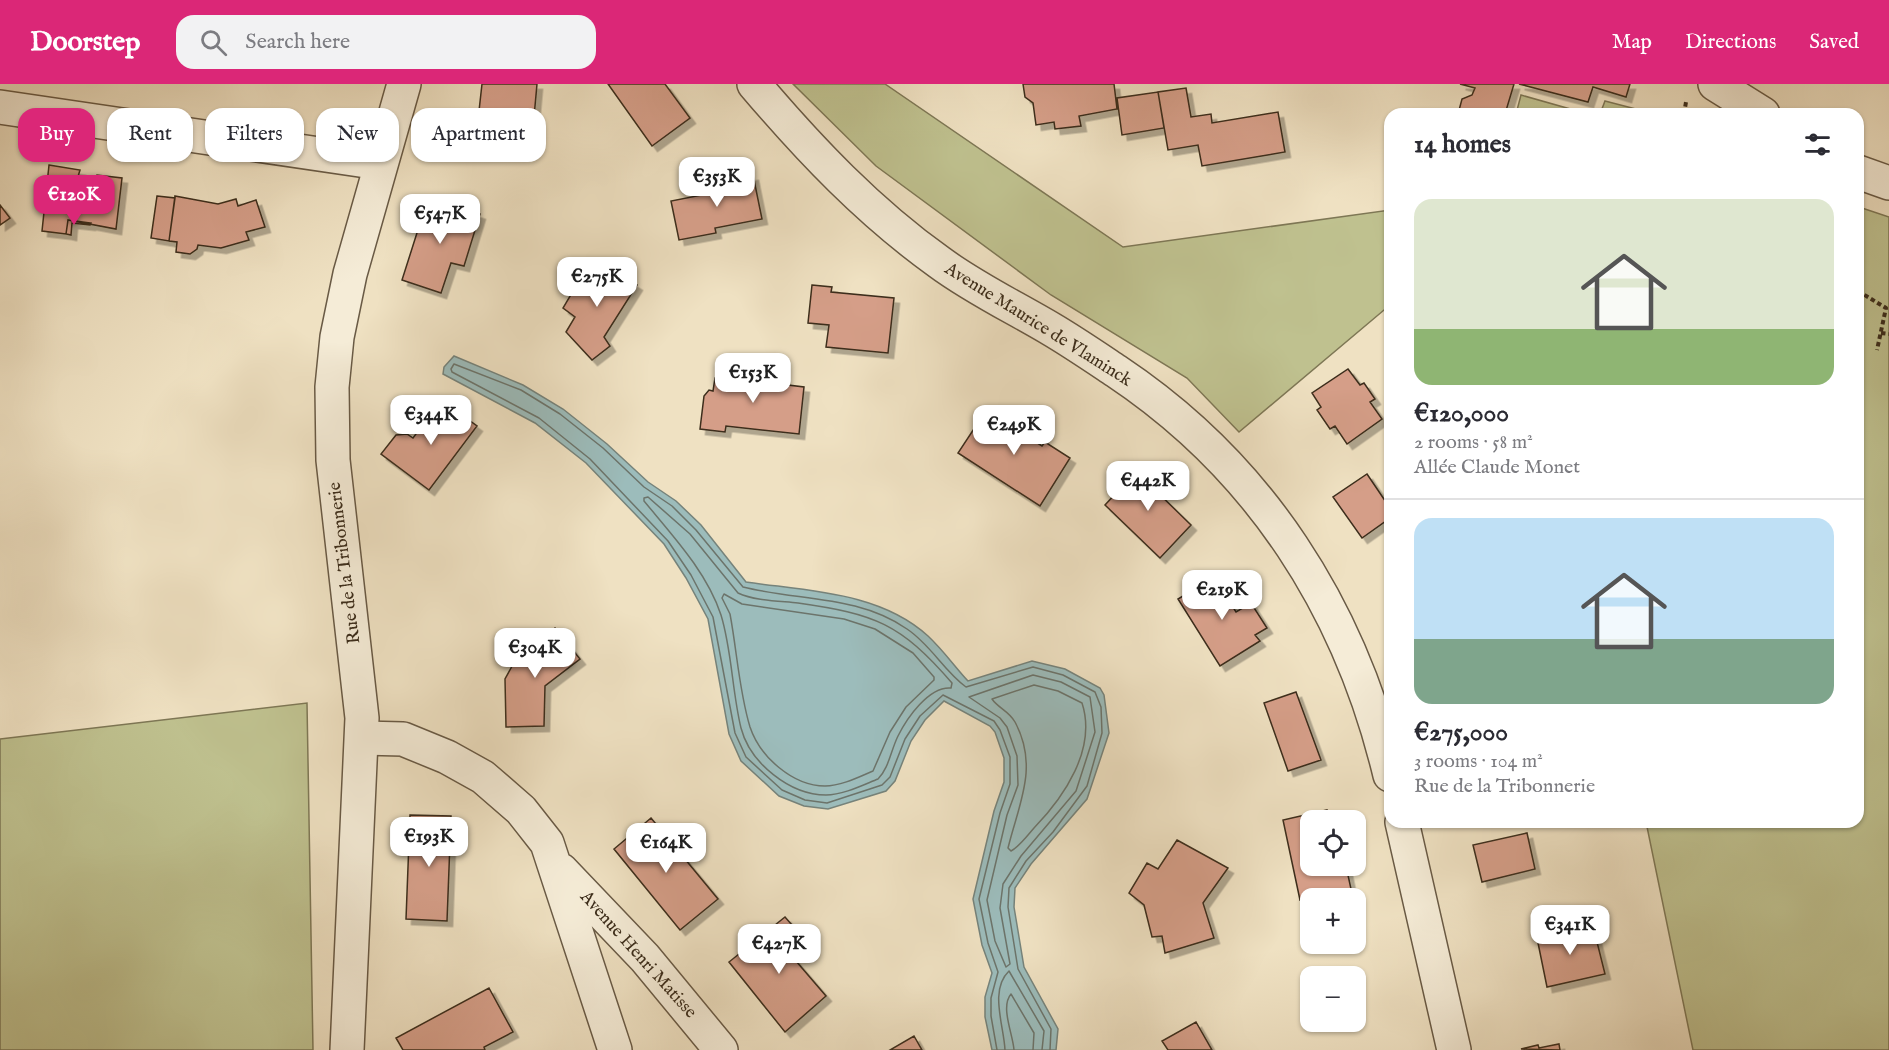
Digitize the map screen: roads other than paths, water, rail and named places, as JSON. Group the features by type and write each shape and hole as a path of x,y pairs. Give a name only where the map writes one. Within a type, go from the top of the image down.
{"street":[{"name":"Rue de la Tribonnerie","path":"347,1050 362,738 360,686 333,460 332,387 342,308 380,163 404,84"},
{"name":"Avenue Maurice de Vlaminck","path":"754,84 791,128 847,185 904,235 960,277 1052,330 1135,384 1205,443 1253,490 1299,556 1340,631 1367,693 1384,754"},
{"path":"1715,84 1753,108"},
{"path":"0,107 380,163"},
{"path":"1864,173 1889,183"},
{"name":"Avenue Henri Matisse","path":"362,738 403,739 447,757 483,777 521,810 547,843 615,1050"},
{"path":"1403,828 1454,1050"},
{"name":"Avenue Henri Matisse","path":"554,862 645,958 721,1050"}],"water":[{"path":"454,356 523,385 563,409 607,444 648,482 676,501 701,525 746,582 818,591 866,602 888,610 909,621 928,636 968,681 1032,661 1065,669 1100,688 1104,695 1109,733 1087,799 1031,864 1015,888 1014,907 1024,967 1058,1029 1056,1050 992,1050 985,1017 985,997 992,973 982,945 973,899 994,811 1004,782 1004,758 995,732 990,726 944,701 925,720 911,741 895,781 886,791 828,809 804,806 779,796 741,761 729,734 708,619 664,544 586,463 535,423 443,374 444,367"}]}
